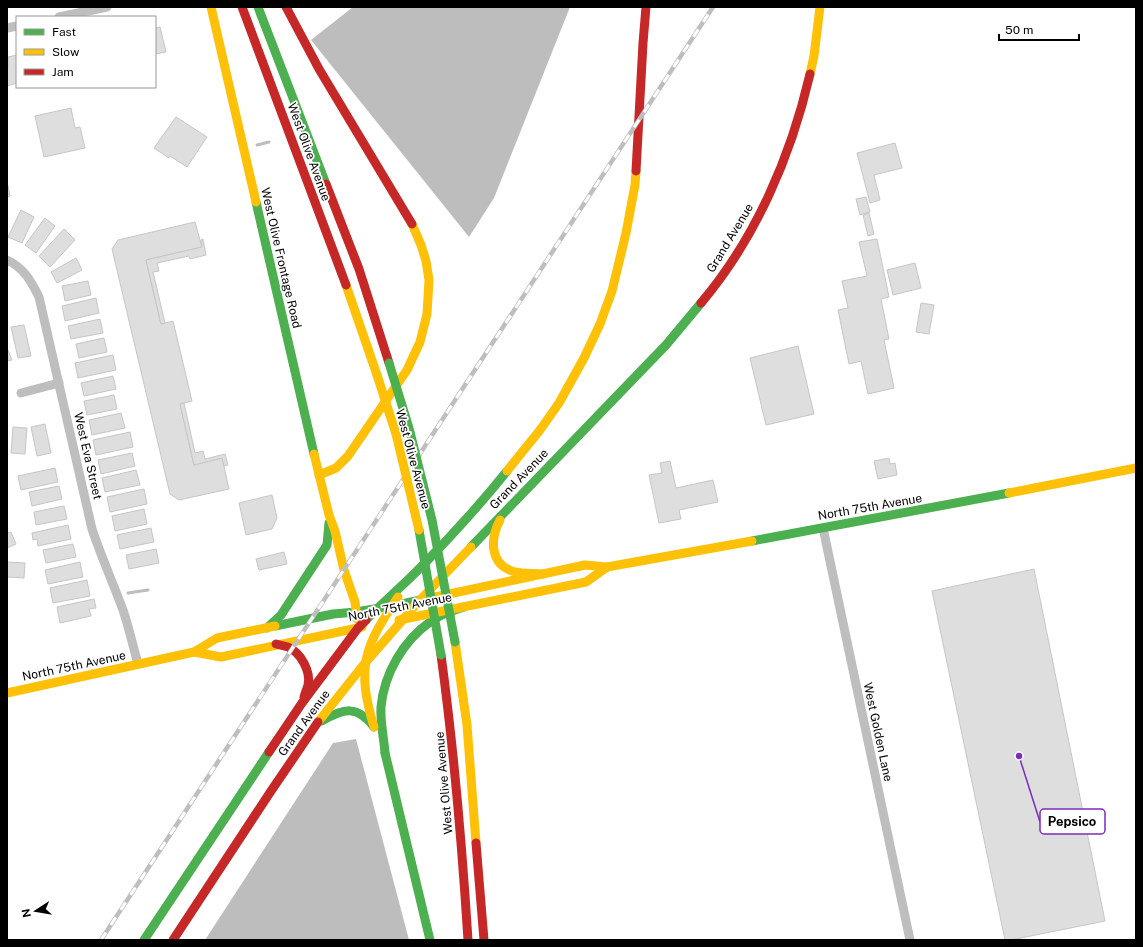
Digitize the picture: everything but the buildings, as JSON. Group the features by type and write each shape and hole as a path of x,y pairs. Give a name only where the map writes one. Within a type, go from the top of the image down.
{"main road":[{"name":"West Olive Frontage Road","path":"210,7 329,515"},
{"name":"West Olive Avenue","path":"242,7 344,278 396,434 419,530 442,655 459,817 468,940"},
{"name":"West Olive Avenue","path":"258,7 359,269 409,428 432,520 455,642 467,725 484,940"},
{"path":"286,7 319,69 414,227 426,260 429,280 427,314 420,342 407,370 340,466 333,471 319,474"},
{"name":"Grand Avenue","path":"144,940 302,703 358,628 377,608 414,574 482,502 540,430 559,403 584,358 600,324 612,292 626,233 635,185 646,7"},
{"name":"Grand Avenue","path":"172,940 317,724 352,681 360,662 666,345 708,296 736,255 756,221 789,145 804,98 814,56 820,7"},
{"name":"North 75th Avenue","path":"7,693 194,652 217,638 333,614 392,606 585,565 607,567 1032,490 1136,468"},
{"path":"508,507 494,534 492,544 496,558 501,564 512,571 543,574"},
{"path":"329,515 335,531 344,570 355,602 358,628 358,646"},
{"path":"266,628 281,615 320,557 327,544 329,515"},
{"name":"North 75th Avenue","path":"194,652 221,657 382,622 586,582 607,567"},
{"path":"385,753 374,727 365,691 364,677 360,662 369,649 382,622 414,574"},
{"path":"430,940 385,753 381,707 388,679 395,661 401,651 432,621 444,614 464,607"},
{"path":"276,644 285,646 292,650 298,655 303,663 309,684 302,703"},
{"path":"317,724 344,710 362,714 368,718 374,727"}],"street":[{"path":"64,16 107,7"},
{"name":"West Eva Street","path":"7,260 22,270 31,281 39,297 92,529 122,609 138,664"},
{"path":"21,393 59,383"},
{"name":"West Golden Lane","path":"823,528 910,940"}],"shaded area":[{"path":"353,7 570,7 494,198 469,237 311,40"},
{"path":"356,739 409,940 205,940 333,743"}],"waterway":[{"path":"257,145 269,142"},
{"path":"128,593 148,590"}],"railway":[{"path":"101,940 713,7"}],"traffic: fast":[{"path":"258,7 326,184"},
{"path":"256,202 314,454"},
{"path":"471,547 666,345 701,303"},
{"path":"389,363 409,428 432,520 455,642"},
{"path":"366,620 439,549 474,511 507,471"},
{"path":"752,541 1009,493"},
{"path":"267,628 281,615 327,545 329,523"},
{"path":"419,530 441,655"},
{"path":"275,626 333,614 356,612 435,597"},
{"path":"385,753 381,707 386,682 396,659 411,639 430,622 451,611 464,607"},
{"path":"322,721 337,713 350,711 362,715 374,727"},
{"path":"144,940 269,752"},
{"path":"385,753 430,940"}],"traffic: slow":[{"path":"211,7 256,202"},
{"path":"810,74 814,56 820,7"},
{"path":"507,471 540,430 559,403 584,358 600,324 612,291 626,233 635,185 636,171"},
{"path":"319,475 336,468 348,456 407,370 420,342 427,314 429,280 426,261 412,224"},
{"path":"346,285 377,375"},
{"path":"377,375 396,434 419,530"},
{"path":"314,454 344,570 355,602 357,619"},
{"path":"1009,493 1136,468"},
{"path":"500,520 494,535 493,543 496,557 500,564 506,569 515,572 543,574"},
{"path":"435,597 585,565 607,567 752,541"},
{"path":"318,722 365,663 420,600 471,547"},
{"path":"399,620 586,582 607,567"},
{"path":"374,727 365,688 366,658 377,630 398,597"},
{"path":"7,693 194,652 217,638 275,626"},
{"path":"194,652 221,657 362,627"},
{"path":"455,642 467,725 476,843"}],"traffic: jam":[{"path":"242,7 346,285"},
{"path":"286,7 319,69 412,224"},
{"path":"636,171 646,7"},
{"path":"701,303 721,278 739,251 755,224 769,195 793,135 810,74"},
{"path":"326,184 359,269 389,363"},
{"path":"269,752 302,703 358,628 366,620"},
{"path":"276,644 293,650 304,663 309,680 304,697"},
{"path":"441,655 457,798 468,940"},
{"path":"173,940 318,722"},
{"path":"476,843 484,940"}],"place":[{"name":"Pepsico","path":"1019,756"}]}
